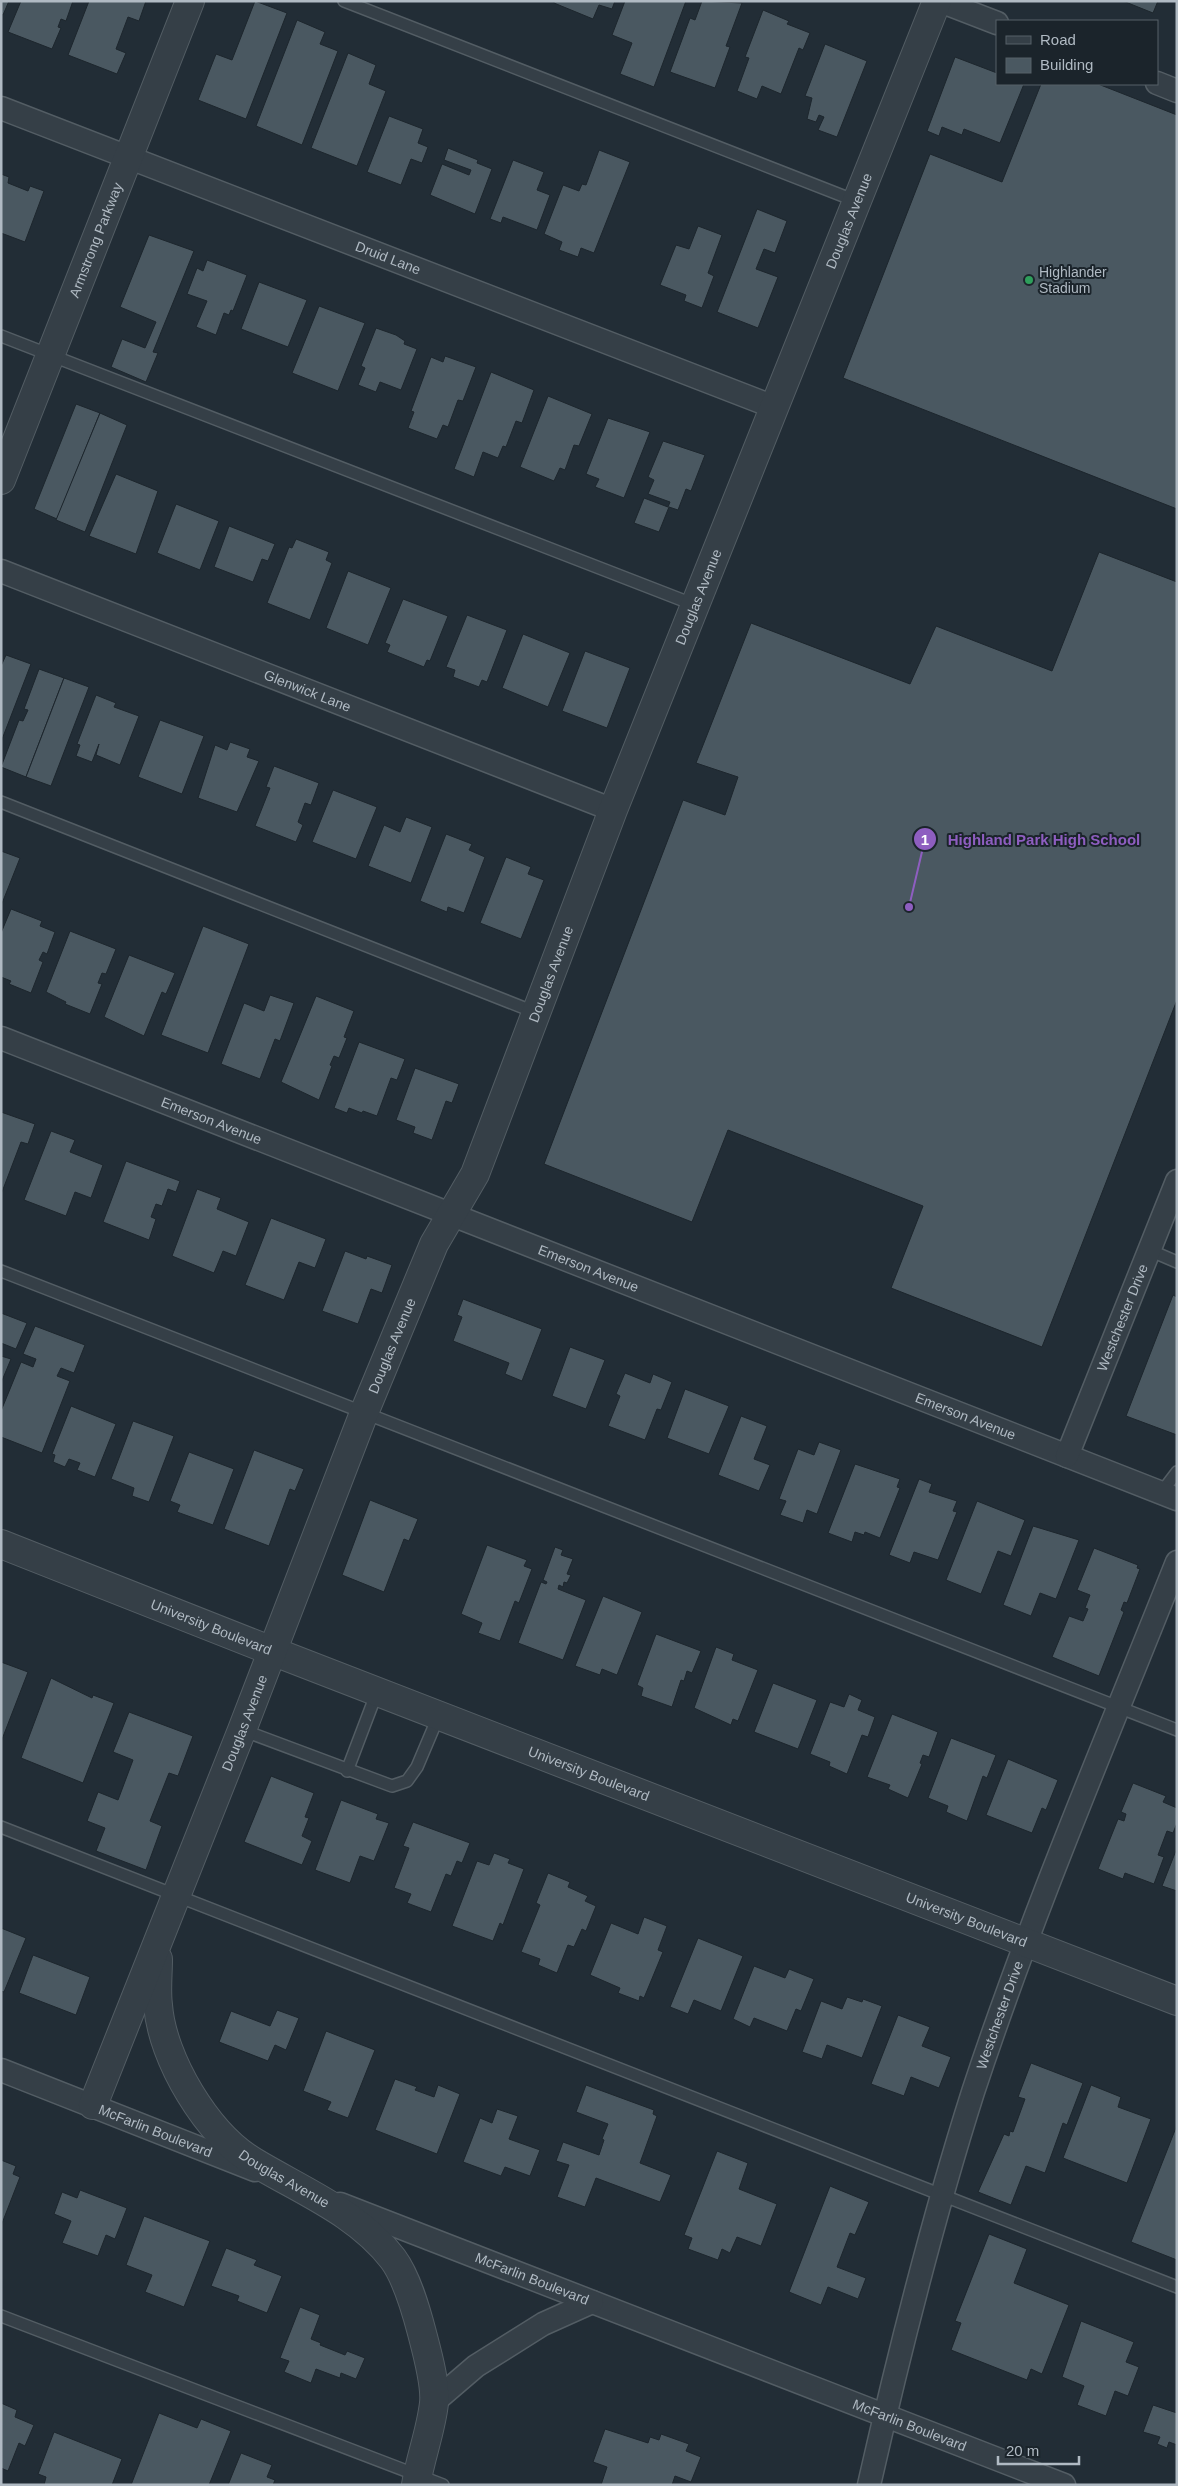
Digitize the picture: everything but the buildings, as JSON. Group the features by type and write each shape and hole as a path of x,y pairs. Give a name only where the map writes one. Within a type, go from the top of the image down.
{"street":[{"name":"Armstrong Parkway","path":"1,480 190,1"},
{"name":"Douglas Avenue","path":"93,2105 242,1730 364,1412 434,1244 474,1174 613,810 856,201 938,1"},
{"path":"938,1 996,23"},
{"path":"1158,84 1177,91"},
{"name":"Druid Lane","path":"1,108 128,159 774,407"},
{"name":"Glenwick Lane","path":"1,571 613,810"},
{"name":"Emerson Avenue","path":"1,1038 1169,1496"},
{"name":"Westchester Drive","path":"1067,1456 1149,1250 1175,1191"},
{"name":"University Boulevard","path":"1,1544 377,1692 1177,2001"},
{"name":"Westchester Drive","path":"869,2485 943,2194 973,2092 1026,1942 1177,1562"},
{"name":"Douglas Avenue","path":"158,1943 158,2006 167,2044 186,2087 217,2132 252,2161 312,2194 366,2230 394,2260 414,2302 428,2356 434,2402 417,2480"},
{"name":"McFarlin Boulevard","path":"1,2070 93,2105 312,2194 1064,2485"},
{"path":"434,2402 476,2366 542,2324 592,2302"}],"lane":[{"path":"344,1 856,201"},
{"path":"1,336 694,606"},
{"path":"1,802 537,1013"},
{"path":"1149,1250 1177,1262"},
{"path":"1,1271 1177,1730"},
{"path":"1169,1496 1177,1472"},
{"path":"347,1771 377,1692"},
{"path":"242,1730 347,1771 392,1786 407,1780 417,1767 439,1715"},
{"path":"1,1827 1177,2286"},
{"path":"1,2316 417,2480 443,2485"}],"place":[{"name":"Highlander Stadium","path":"1029,280"},
{"name":"Highland Park High School","path":"909,907"}]}
